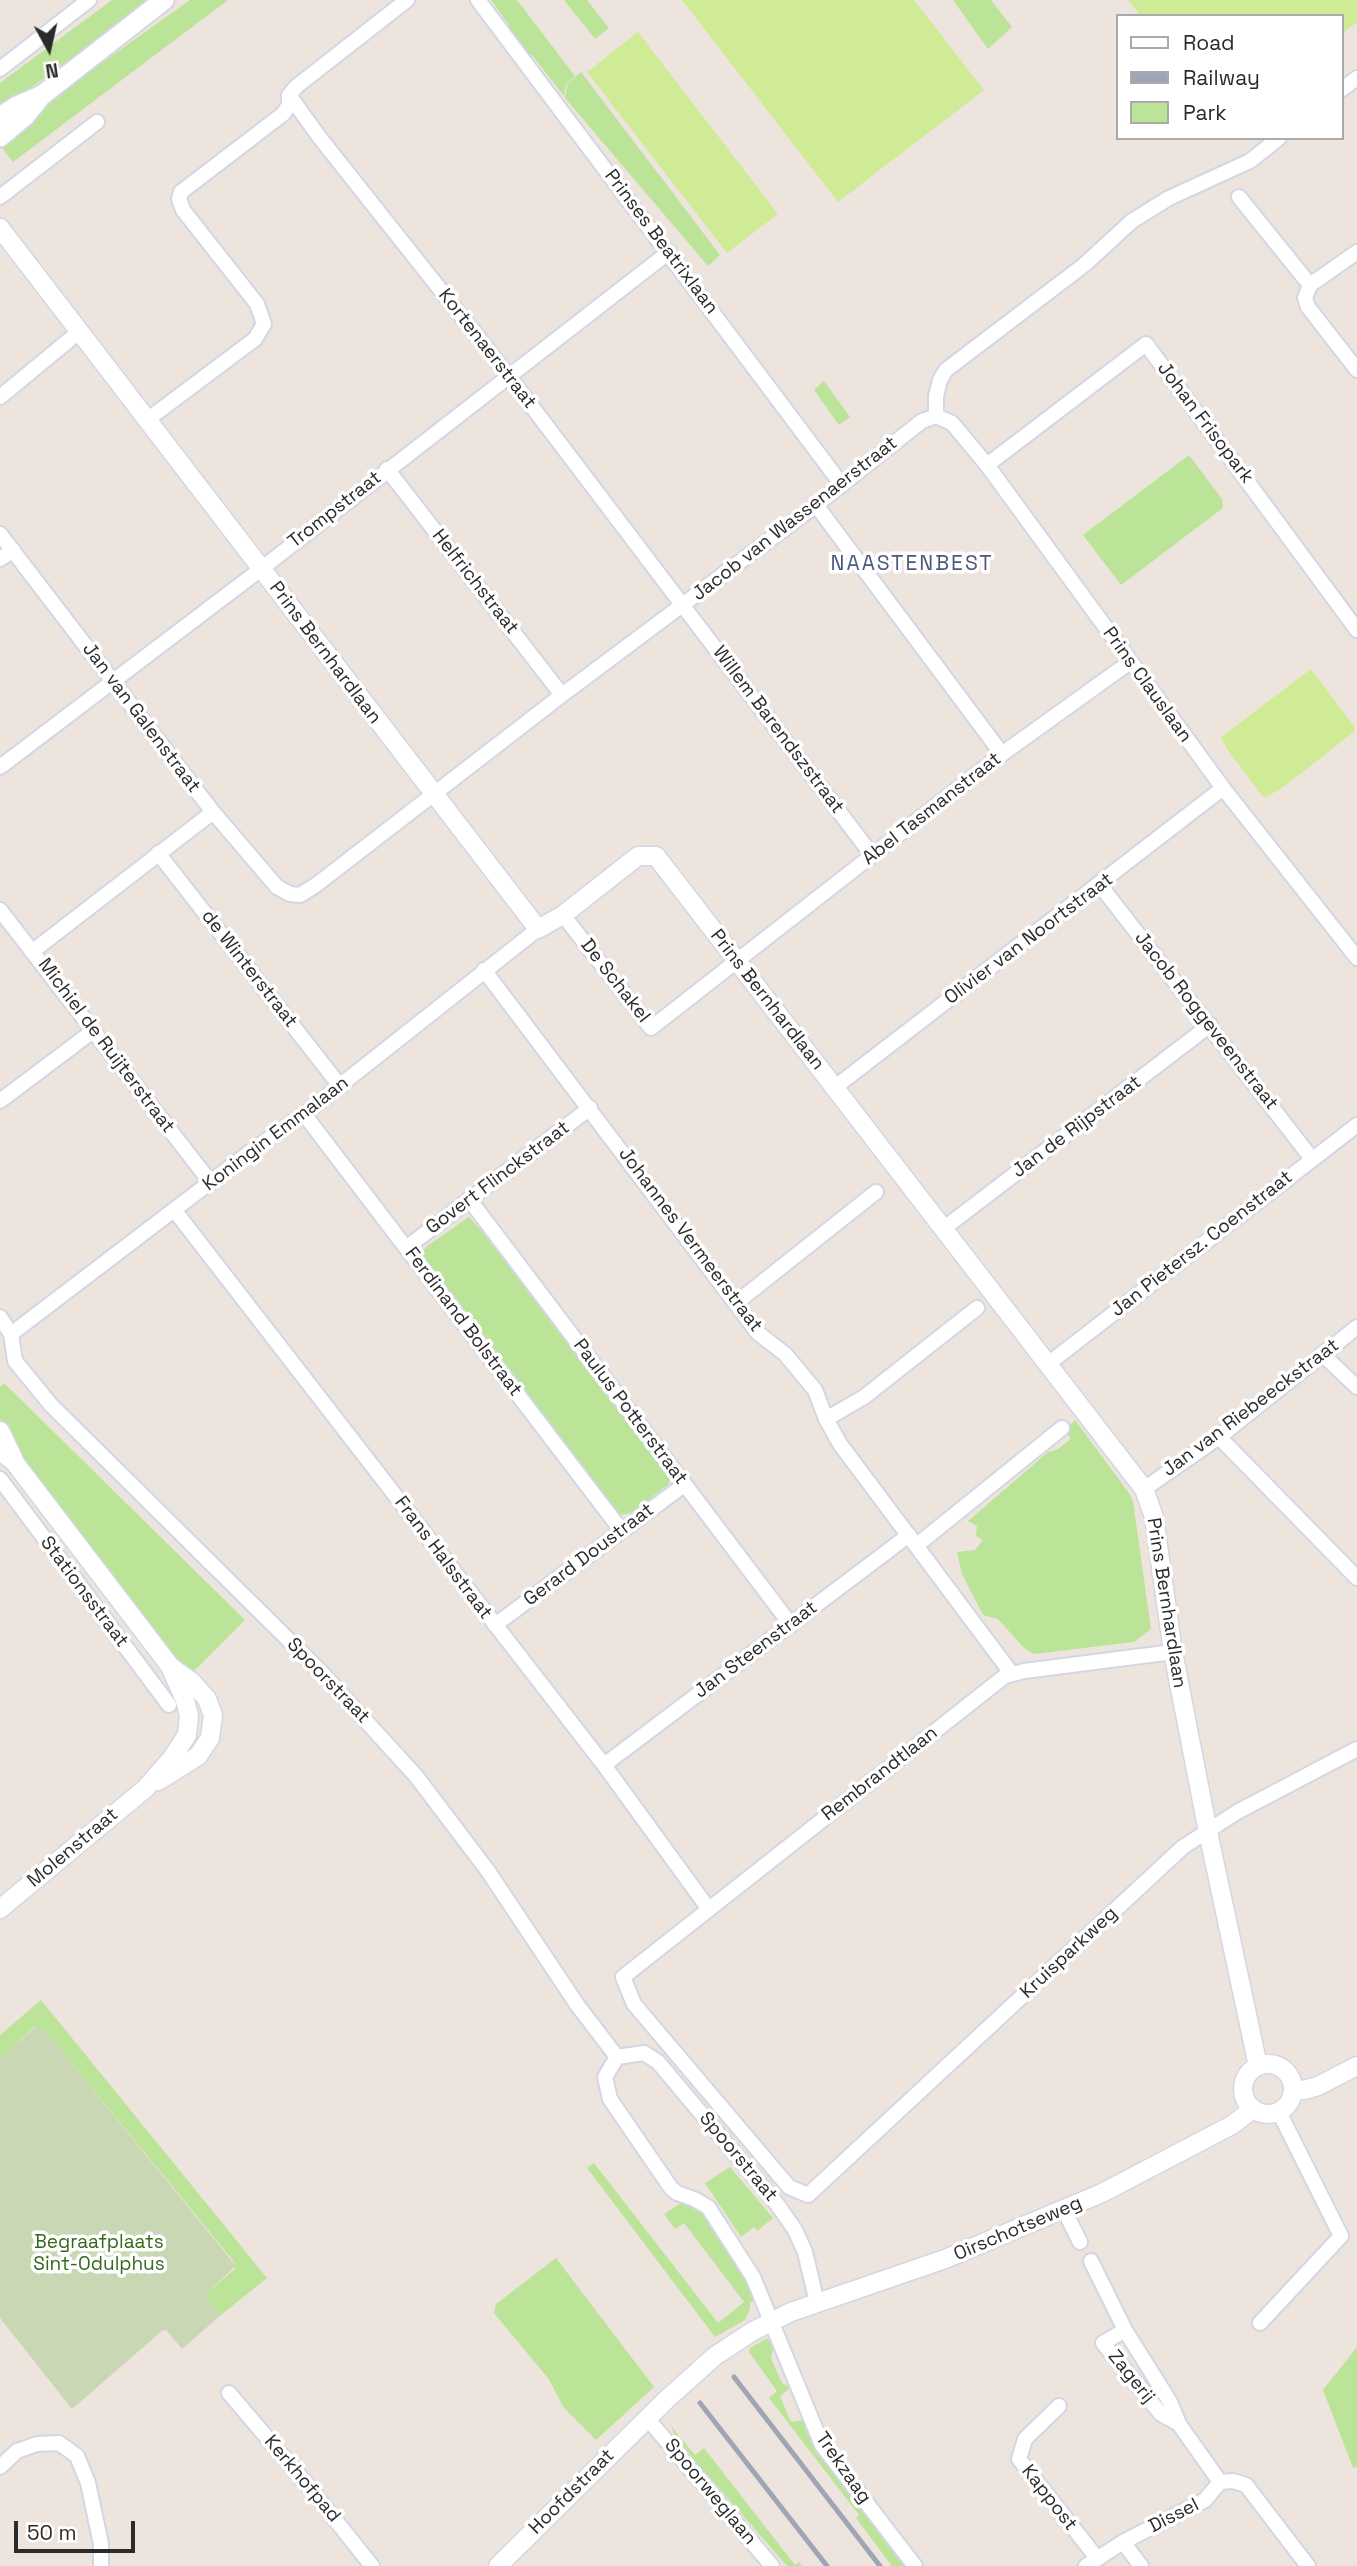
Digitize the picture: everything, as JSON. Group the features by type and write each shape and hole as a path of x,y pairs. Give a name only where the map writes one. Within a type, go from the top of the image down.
{"main road":[{"path":"0,137 25,116 41,96 164,0"},
{"path":"0,117 41,96"}],"street":[{"path":"0,69 89,0"},
{"path":"147,420 256,340 264,324 257,304 183,211 179,199 181,192 283,114 289,105 289,95 297,86 407,0"},
{"name":"Prinses Beatrixlaan","path":"478,0 842,485"},
{"name":"Kortenaerstraat","path":"289,95 508,375 683,605"},
{"path":"0,197 97,121"},
{"path":"936,416 936,396 946,370 1084,265 1132,221 1169,198 1250,161 1276,140"},
{"path":"1238,197 1310,285"},
{"name":"Prins Bernhardlaan","path":"0,228 538,929 563,915 638,856 656,856 1144,1489 1154,1517 1173,1653 1258,2066"},
{"name":"Trompstraat","path":"0,767 261,569 669,252"},
{"path":"1357,252 1310,285 1305,298 1308,307 1357,370"},
{"path":"0,397 80,331"},
{"name":"Johan Frisopark","path":"987,465 1146,344 1357,629"},
{"name":"Prins Clauslaan","path":"936,416 952,422 987,465 1223,788 1357,958"},
{"name":"Jacob van Wassenaerstraat","path":"290,894 300,895 316,885 562,695 816,505 922,421 936,416"},
{"name":"Helfrichstraat","path":"387,469 562,695"},
{"path":"816,505 1002,754"},
{"name":"Jan van Galenstraat","path":"0,534 213,812 277,887 290,894"},
{"path":"0,559 13,550"},
{"name":"Willem Barendszstraat","path":"683,605 872,855"},
{"name":"Abel Tasmanstraat","path":"737,962 1002,754 1130,662"},
{"name":"Olivier van Noortstraat","path":"834,1088 1223,788"},
{"path":"33,951 213,812"},
{"name":"de Winterstraat","path":"158,853 340,1086"},
{"name":"Jacob Roggeveenstraat","path":"1100,885 1312,1158"},
{"name":"Michiel de Ruijterstraat","path":"0,910 211,1183"},
{"name":"De Schakel","path":"563,915 652,1028 737,962"},
{"name":"Koningin Emmalaan","path":"11,1334 340,1086 538,929"},
{"name":"Johannes Vermeerstraat","path":"484,970 758,1333 785,1354 816,1390 826,1419 840,1444 1012,1674"},
{"name":"Jan de Rijpstraat","path":"943,1229 1210,1025"},
{"path":"0,1101 93,1031"},
{"name":"Govert Flinckstraat","path":"406,1248 590,1108"},
{"name":"Ferdinand Bolstraat","path":"303,1114 621,1530"},
{"name":"Jan Pietersz. Coenstraat","path":"1048,1364 1357,1125"},
{"path":"736,1303 876,1192"},
{"name":"Paulus Potterstraat","path":"469,1199 791,1625"},
{"name":"Frans Halsstraat","path":"175,1211 604,1765 709,1908"},
{"path":"826,1419 864,1397 977,1308"},
{"name":"Spoorstraat","path":"0,1317 11,1334 15,1361 51,1405 323,1674 403,1760 488,1871 579,2006 617,2057 645,2053 657,2062 777,2204 795,2230 805,2252 817,2303"},
{"name":"Jan van Riebeeckstraat","path":"1144,1489 1219,1437 1357,1327"},
{"path":"1322,1354 1357,1387"},
{"name":"Jan Steenstraat","path":"604,1765 1062,1428"},
{"name":"Stationsstraat","path":"0,1431 15,1463"},
{"path":"1219,1437 1357,1578"},
{"name":"Stationsstraat","path":"0,1450 15,1463 170,1666 191,1681 207,1699 213,1715 210,1738 198,1756 146,1787"},
{"name":"Stationsstraat","path":"0,1479 169,1705"},
{"name":"Gerard Doustraat","path":"495,1625 684,1485"},
{"name":"Rembrandtlaan","path":"671,2048 635,2004 623,1977 709,1908 1005,1676 1024,1671 1173,1653"},
{"name":"Kruisparkweg","path":"671,2048 789,2188 808,2194 1183,1847 1237,1812 1357,1749"},
{"name":"Molenstraat","path":"0,1909 146,1787"},
{"path":"617,2057 605,2077 610,2099 671,2188 708,2207 753,2277 770,2321 715,2356 647,2418"},
{"path":"1275,2065 1282,2068 1292,2081 1293,2089 1289,2102 1279,2112 1268,2114 1253,2109 1244,2095 1243,2086 1246,2078 1258,2066 1275,2065"},
{"path":"1293,2089 1304,2090 1318,2086 1357,2066"},
{"name":"Oirschotseweg","path":"770,2321 945,2259 1064,2210 1232,2125 1253,2109"},
{"path":"1260,2323 1341,2236 1279,2112"},
{"path":"1064,2210 1080,2242"},
{"name":"Zagerij","path":"1091,2261 1125,2330 1170,2402 1178,2424 1220,2482"},
{"name":"Trekzaag","path":"770,2321 822,2445 915,2566"},
{"name":"Zagerij","path":"1125,2330 1103,2343 1161,2414 1178,2424"},
{"name":"Kerkhofpad","path":"229,2393 372,2566"},
{"name":"Kappost","path":"1059,2406 1025,2439 1018,2459 1091,2562"},
{"name":"Hoofdstraat","path":"498,2566 647,2418"},
{"name":"Spoorweglaan","path":"647,2418 772,2566"},
{"path":"0,2467 17,2451 37,2444 59,2443 78,2456 88,2483 101,2544 101,2566"},
{"path":"1220,2482 1233,2481 1246,2485 1308,2566"},
{"name":"Dissel","path":"1091,2562 1123,2542 1205,2500 1220,2482"},
{"path":"1123,2542 1141,2566"}],"green space":[{"path":"112,0 153,0 0,110 0,83"},
{"path":"190,0 228,0 13,162 0,145 86,74"},
{"path":"491,0 517,0 575,76 566,84 564,96 532,55 525,54"},
{"path":"564,0 587,0 609,28 595,39"},
{"path":"682,0 914,0 984,90 838,202"},
{"path":"953,0 991,0 1012,27 988,49"},
{"path":"1128,0 1357,0 1357,22 1343,33 1343,14 1139,14"},
{"path":"638,32 778,214 727,253 587,72"},
{"path":"581,72 720,255 708,266 565,98 567,84"},
{"path":"824,381 850,417 839,425 814,390"},
{"path":"1189,455 1222,499 1223,508 1121,585 1083,535"},
{"path":"1311,669 1355,731 1282,788 1264,798 1221,737"},
{"path":"469,1217 670,1476 669,1484 631,1513 620,1515 423,1259 421,1252"},
{"path":"4,1383 245,1620 191,1674 166,1649 25,1461 0,1419 0,1387"},
{"path":"1075,1420 1133,1501 1151,1629 1134,1642 1034,1654 1024,1648 998,1619 983,1615 962,1574 957,1552 975,1550 983,1540 976,1536 977,1526 968,1521 1048,1452 1058,1449 1071,1439 1065,1430"},
{"path":"41,2000 267,2278 221,2315 204,2295 235,2269 235,2263 46,2032 36,2026 0,2058 0,2035"},
{"name":"Begraafplaats Sint-Odulphus","path":"37,2026 46,2032 236,2266 204,2295 221,2315 182,2349 166,2330 162,2331 72,2409 0,2318 0,2058"},
{"path":"594,2163 718,2323 744,2302 684,2223 675,2229 664,2214 681,2203 696,2207 702,2212 747,2280 755,2301 750,2302 745,2320 715,2337 587,2168"},
{"path":"730,2167 773,2218 757,2231 754,2227 741,2237 705,2183"},
{"path":"556,2258 654,2387 596,2440 564,2408 548,2378 494,2313 496,2304"},
{"path":"768,2338 773,2349 771,2358 782,2383 790,2388 780,2396 790,2420 804,2420 819,2452 908,2566 892,2566 856,2518 859,2515 769,2398 777,2391 749,2352 751,2347"},
{"path":"1357,2347 1357,2467 1353,2468 1323,2390"},
{"path":"671,2426 695,2455 704,2448 795,2565 799,2562 802,2566 787,2566 695,2461 675,2436"}],"railway":[{"path":"734,2377 880,2566"},
{"path":"700,2403 827,2566"}],"district":[{"name":"NAASTENBEST","path":"912,564"}]}
